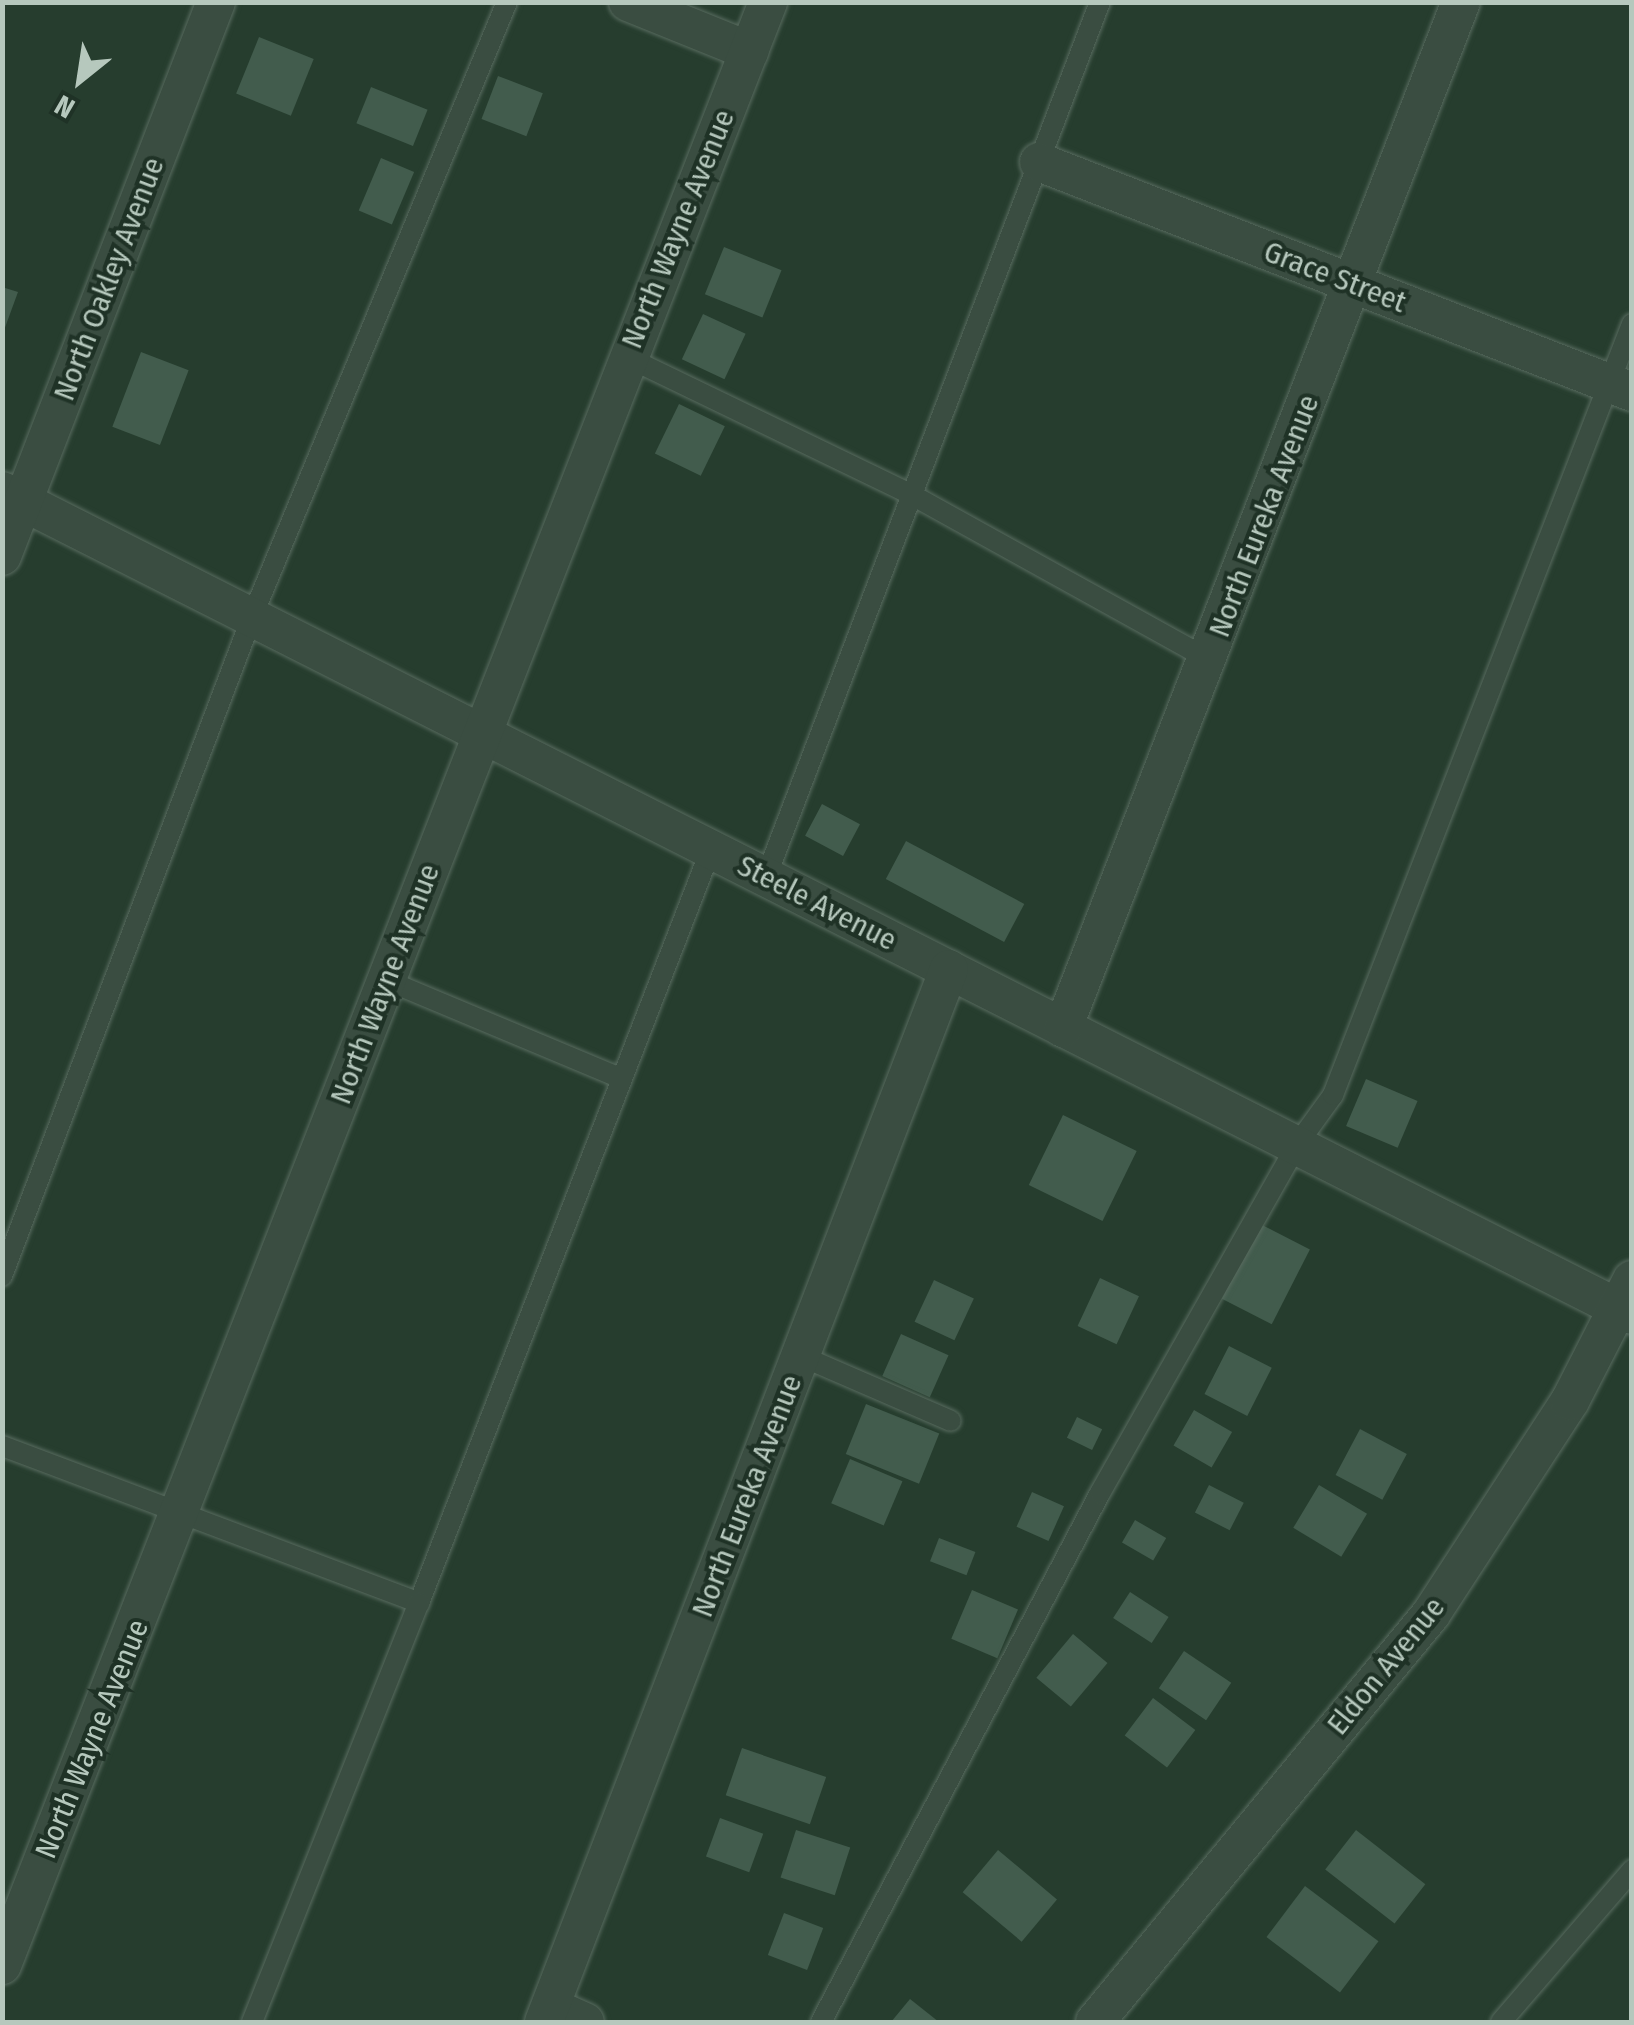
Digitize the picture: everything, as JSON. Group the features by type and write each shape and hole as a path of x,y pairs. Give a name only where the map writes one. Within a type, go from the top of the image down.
{"street":[{"name":"North Oakley Avenue","path":"2,556 13,496 216,2"},
{"path":"628,2 749,51"},
{"name":"North Wayne Avenue","path":"2,1965 768,2"},
{"name":"North Eureka Avenue","path":"1063,1028 1461,2"},
{"name":"Grace Street","path":"1039,162 1620,388"},
{"name":"Steele Avenue","path":"13,496 1296,1146 1628,1301"},
{"name":"North Eureka Avenue","path":"560,2017 801,1356 949,970"},
{"name":"Eldon Avenue","path":"1095,2022 1431,1614 1570,1401 1628,1301"}],"lane":[{"path":"2,1276 252,617 507,2"},
{"path":"766,877 1100,2"},
{"path":"820,2022 1100,1494 1296,1146 1333,1095 1620,388 1632,324"},
{"path":"628,357 914,496 1208,659"},
{"path":"252,2022 711,850"},
{"path":"386,980 620,1078"},
{"path":"801,1356 951,1421"},
{"path":"2,1446 419,1603"},
{"path":"1502,2022 1632,1870"}],"building":[{"path":"259,37 314,59 291,116 236,94"},
{"path":"498,76 543,93 526,136 482,119"},
{"path":"371,87 428,110 413,146 356,123"},
{"path":"381,158 414,172 392,225 359,210"},
{"path":"724,247 781,270 762,318 705,294"},
{"path":"2,287 18,292 3,333 2,333"},
{"path":"703,314 746,334 724,379 682,359"},
{"path":"141,352 189,370 160,445 112,427"},
{"path":"679,404 725,426 701,476 655,453"},
{"path":"822,804 860,824 843,856 805,836"},
{"path":"906,841 1024,904 1004,942 886,879"},
{"path":"1366,1079 1418,1101 1398,1148 1346,1126"},
{"path":"1063,1115 1137,1151 1103,1221 1029,1185"},
{"path":"1260,1224 1310,1249 1272,1324 1222,1299"},
{"path":"1100,1278 1139,1296 1117,1344 1078,1326"},
{"path":"934,1280 974,1299 954,1340 915,1322"},
{"path":"901,1334 949,1355 930,1397 882,1376"},
{"path":"1229,1346 1272,1368 1247,1416 1204,1394"},
{"path":"866,1404 939,1434 919,1484 846,1454"},
{"path":"1194,1410 1232,1432 1212,1468 1174,1446"},
{"path":"1077,1417 1102,1429 1092,1450 1067,1438"},
{"path":"1360,1429 1407,1454 1382,1500 1336,1475"},
{"path":"850,1459 902,1481 884,1525 831,1503"},
{"path":"1209,1485 1244,1503 1230,1530 1195,1513"},
{"path":"1319,1485 1367,1514 1341,1557 1293,1528"},
{"path":"1032,1492 1064,1506 1049,1541 1017,1527"},
{"path":"1135,1520 1166,1538 1153,1561 1122,1543"},
{"path":"939,1538 975,1552 966,1575 930,1561"},
{"path":"972,1590 1018,1610 997,1658 951,1639"},
{"path":"1130,1592 1169,1617 1152,1643 1113,1618"},
{"path":"1073,1634 1107,1663 1071,1707 1036,1678"},
{"path":"1184,1651 1231,1683 1206,1720 1159,1688"},
{"path":"1153,1698 1195,1730 1167,1767 1125,1736"},
{"path":"742,1748 826,1777 810,1824 726,1795"},
{"path":"720,1818 763,1834 749,1872 706,1857"},
{"path":"796,1830 850,1848 835,1895 781,1878"},
{"path":"1356,1830 1425,1884 1395,1924 1325,1869"},
{"path":"998,1850 1057,1899 1022,1942 963,1892"},
{"path":"1305,1886 1378,1941 1340,1992 1266,1937"},
{"path":"784,1913 823,1928 807,1970 768,1955"},
{"path":"910,1999 939,2022 891,2022"}]}
